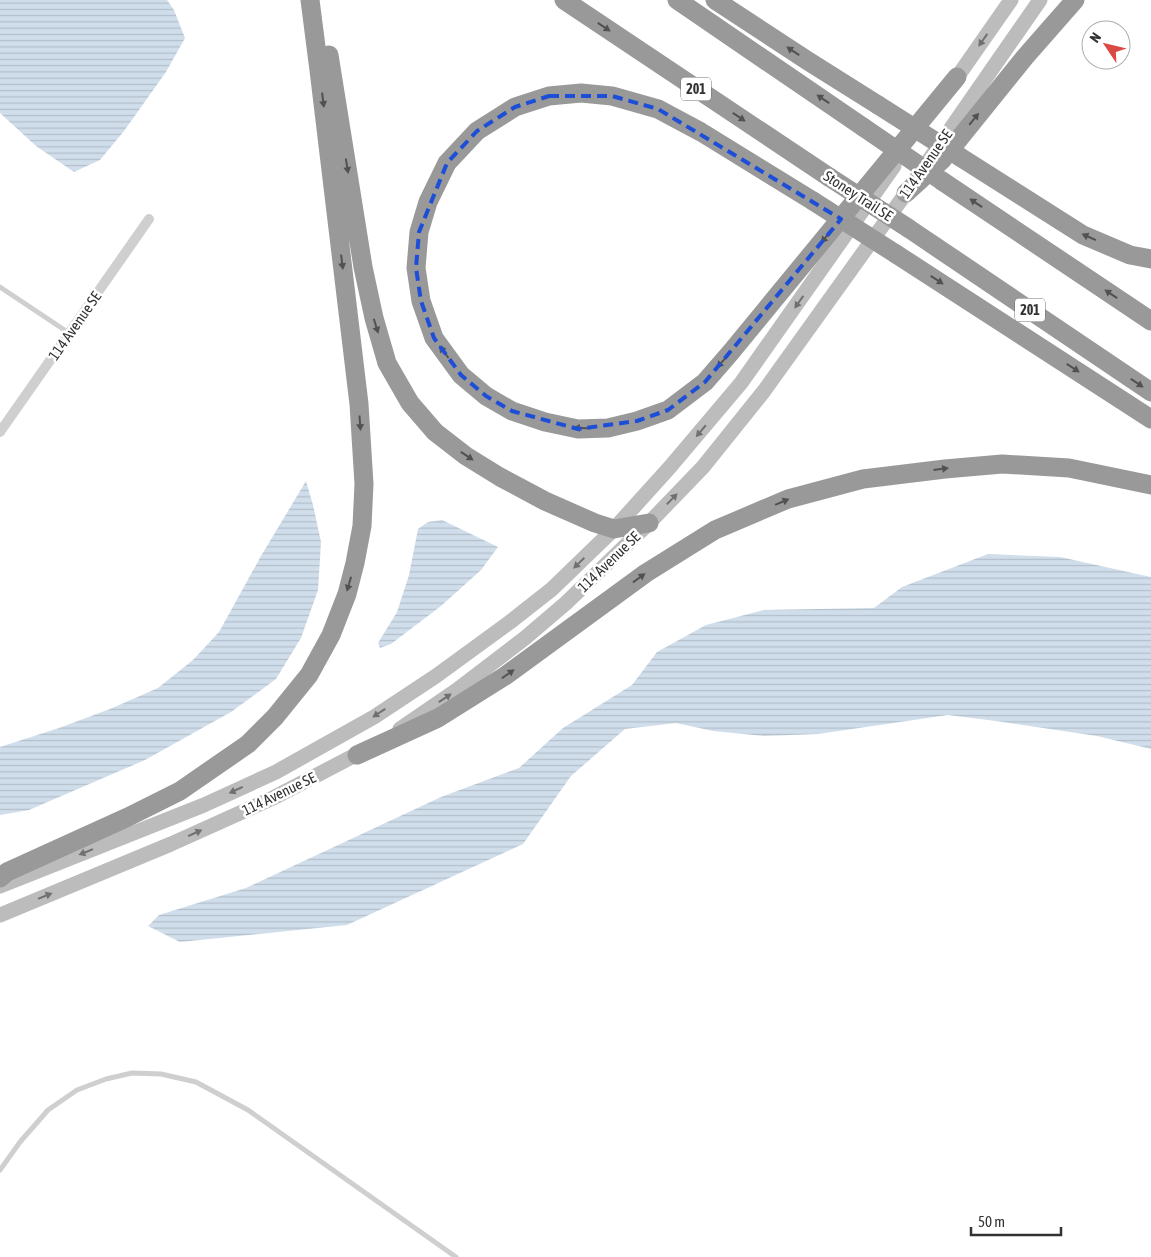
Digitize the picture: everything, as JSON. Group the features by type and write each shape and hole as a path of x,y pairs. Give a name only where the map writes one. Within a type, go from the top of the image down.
{"highway":[{"path":"311,0 324,27 333,73 363,268 374,318 387,363 410,403 436,432 466,456 545,501 595,523 614,529 649,523"},
{"path":"0,878 7,872 180,791 248,744 275,717 309,675 331,635 347,594 362,526 364,484 359,404 311,0"},
{"name":"Stoney Trail SE","path":"564,0 1151,392"},
{"path":"677,0 1151,321"},
{"path":"715,0 878,106 1083,235 1130,255 1151,259"},
{"path":"906,193 942,160 1025,57 1075,0"},
{"path":"956,77 731,352 705,382 668,410 637,421 608,428 578,429 545,422 512,411 486,396 461,375 434,338 421,301 416,268 419,232 428,202 447,163 477,131 515,107 549,96 581,93 612,96 658,109 702,132 813,200 896,254 1151,419"},
{"path":"357,754 446,713 505,676 646,573 715,530 788,499 863,479 1002,464 1069,468 1151,485"}],"main road":[{"name":"114 Avenue SE","path":"0,886 204,805 276,772 374,717 510,622 552,589 614,529 670,468 741,383 1011,0"},
{"name":"114 Avenue SE","path":"0,915 171,844 273,798 357,754 457,690 525,638 566,603 649,523 702,467 764,391 906,193 1040,0"}],"street":[{"name":"114 Avenue SE","path":"0,432 149,219"}],"lane":[{"path":"0,287 70,333"},
{"path":"0,1170 20,1142 48,1110 78,1090 106,1079 132,1073 161,1074 196,1082 248,1110 456,1257"}],"highlighted area":[{"path":"549,96 612,96 658,109 841,219 705,382 668,410 637,421 578,429 512,411 486,396 461,375 434,338 421,301 416,268 419,232 447,163 477,131 515,107"}],"water":[{"path":"0,0 167,0 174,10 185,38 166,72 124,131 100,160 74,172 36,146 0,113"},
{"path":"306,481 321,542 318,590 301,638 276,679 231,712 145,760 29,810 0,815 0,747 110,709 158,688 193,660 219,632 261,556"},
{"path":"442,520 498,547 481,570 441,606 391,644 380,648 378,643 397,612 409,575 418,529 428,522"},
{"path":"988,554 1060,557 1151,577 1151,749 1097,736 948,715 818,734 764,736 713,731 676,723 625,729 571,776 523,844 347,925 180,942 148,926 159,915 246,888 441,797 519,768 563,728 632,685 657,652 706,625 764,610 874,608 902,587"}]}
